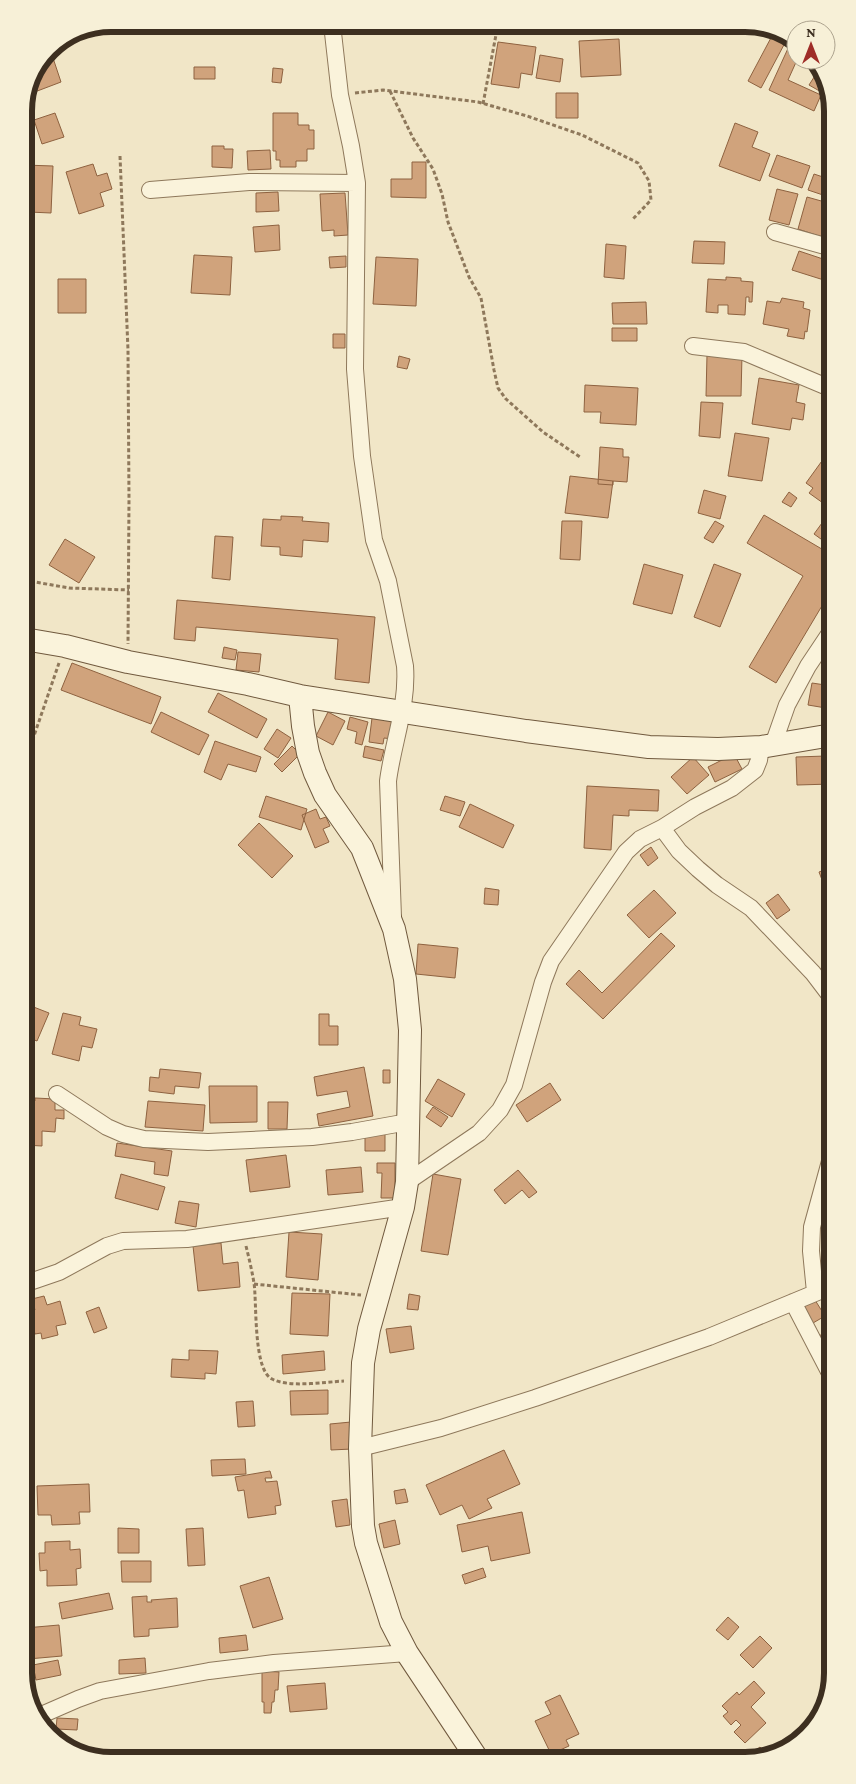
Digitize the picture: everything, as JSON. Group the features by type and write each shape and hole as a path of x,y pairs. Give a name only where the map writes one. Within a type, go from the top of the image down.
{"street":[{"path":"333,32 340,95 357,183 354,368 358,424 374,540 388,581 405,666 406,689 403,712 388,781 394,929"},
{"path":"150,190 249,182 357,183"},
{"path":"775,232 824,246"},
{"path":"693,346 744,352 824,386"},
{"path":"33,640 66,646 128,662 248,684 300,696 526,731 650,747 718,748 767,746 824,736"},
{"path":"406,1182 479,1133 500,1110 514,1085 543,982 551,961 626,852 640,838 662,828 695,807 732,788 755,770 808,666 824,642"},
{"path":"300,696 308,753 315,774 326,795 362,848 394,929 405,979 410,1030 406,1182 403,1207 380,1296 369,1329 364,1363 360,1448 362,1512 366,1543 388,1614 407,1653 472,1752"},
{"path":"662,828 679,851 698,869 751,908 813,973 824,987"},
{"path":"56,1094 107,1127 123,1134 144,1139 208,1142 312,1137 408,1122"},
{"path":"815,1292 811,1251 812,1227 824,1183"},
{"path":"32,1281 59,1272 107,1246 123,1241 187,1239 403,1207"},
{"path":"360,1448 441,1428 534,1398 709,1336 824,1289"},
{"path":"794,1302 824,1361"},
{"path":"44,1714 100,1691 210,1671 274,1662 407,1653"}],"path":[{"path":"483,104 496,33"},
{"path":"340,95 390,90 443,96 527,116 582,135 638,163 650,181 651,200 632,220"},
{"path":"390,90 413,138 433,169 442,194 448,222 469,277 481,298 498,388 506,400 543,432 580,457"},
{"path":"120,156 128,350 128,662"},
{"path":"33,582 69,588 129,590"},
{"path":"33,741 66,646"},
{"path":"243,1230 254,1284 259,1357 268,1377 290,1383 363,1380"},
{"path":"254,1284 380,1296"}],"building":[{"path":"771,37 785,43 761,88 748,81"},
{"path":"619,39 621,75 581,77 579,41"},
{"path":"498,42 536,47 532,75 521,73 519,88 491,84"},
{"path":"786,53 786,70 792,70 788,80 821,95 814,111 769,90"},
{"path":"540,55 563,59 560,82 536,78"},
{"path":"53,58 61,82 35,92 41,77"},
{"path":"194,67 215,67 215,79 194,79"},
{"path":"273,68 283,69 281,83 272,82"},
{"path":"815,76 821,92 809,85"},
{"path":"556,93 578,93 578,118 556,118"},
{"path":"55,113 64,137 42,144 34,120"},
{"path":"273,113 298,113 298,125 309,125 309,130 314,130 314,149 307,149 307,161 296,161 296,167 280,167 280,160 276,160 276,151 273,151"},
{"path":"735,123 758,132 752,147 770,154 760,181 719,166"},
{"path":"212,146 224,146 224,149 233,149 232,168 212,167"},
{"path":"270,150 271,169 248,170 247,151"},
{"path":"777,155 810,166 802,188 769,176"},
{"path":"412,162 426,162 426,198 391,197 391,179 412,179"},
{"path":"93,164 97,176 107,173 112,189 100,193 104,206 79,214 66,172"},
{"path":"33,165 53,166 51,213 33,212"},
{"path":"814,174 824,177 824,195 808,190"},
{"path":"777,189 798,194 789,225 769,220"},
{"path":"278,192 279,211 256,212 256,193"},
{"path":"345,193 348,235 334,236 334,230 322,231 320,194"},
{"path":"807,197 824,202 824,230 822,237 798,229"},
{"path":"279,225 280,250 255,252 253,227"},
{"path":"694,241 725,242 724,264 692,263"},
{"path":"606,244 626,246 624,279 604,277"},
{"path":"799,251 824,259 824,280 792,270"},
{"path":"194,255 232,257 230,295 191,293"},
{"path":"346,256 346,267 330,268 329,257"},
{"path":"376,257 418,259 416,306 373,304"},
{"path":"726,277 741,278 741,281 753,282 752,302 749,302 749,297 746,297 745,315 728,314 728,305 718,305 718,313 706,312 708,279 726,280"},
{"path":"58,279 86,279 86,313 58,313"},
{"path":"782,298 804,302 803,308 810,310 807,332 805,331 804,339 787,336 789,329 763,324 767,301 780,303"},
{"path":"646,302 647,324 613,324 612,303"},
{"path":"612,328 637,328 637,341 612,341"},
{"path":"333,334 345,334 345,348 333,348"},
{"path":"707,355 742,355 741,396 706,396"},
{"path":"399,356 410,359 407,369 397,367"},
{"path":"759,378 799,385 796,402 805,404 803,420 792,418 790,430 752,424"},
{"path":"585,385 638,388 636,425 600,423 601,412 584,412"},
{"path":"701,402 723,403 720,438 699,436"},
{"path":"735,433 769,438 762,481 728,476"},
{"path":"600,447 623,449 623,457 629,457 627,482 613,481 613,485 598,484"},
{"path":"824,458 824,504 809,493 813,488 806,483"},
{"path":"570,476 613,481 608,518 565,513"},
{"path":"704,490 726,496 720,519 698,513"},
{"path":"789,492 797,498 791,507 782,502"},
{"path":"764,515 824,550 824,602 776,683 749,667 803,576 747,543"},
{"path":"281,516 303,517 302,521 329,523 328,542 303,540 302,557 280,555 280,547 261,546 263,519 281,520"},
{"path":"562,521 582,521 580,560 560,559"},
{"path":"715,521 724,526 713,543 704,538"},
{"path":"822,523 824,524 824,541 814,534"},
{"path":"215,536 233,537 230,580 212,578"},
{"path":"65,539 95,557 79,583 49,565"},
{"path":"644,564 683,575 672,614 633,604"},
{"path":"714,564 741,574 720,627 694,617"},
{"path":"177,600 375,617 369,683 335,679 338,639 196,627 195,641 174,639"},
{"path":"224,647 237,650 235,660 222,658"},
{"path":"238,652 261,654 259,672 236,670"},
{"path":"72,663 161,697 151,724 61,690"},
{"path":"812,683 824,685 824,708 808,705"},
{"path":"218,693 267,719 257,738 208,712"},
{"path":"161,712 209,735 199,755 151,732"},
{"path":"328,712 345,721 333,745 316,736"},
{"path":"350,717 368,722 362,745 355,743 357,732 347,729"},
{"path":"372,718 395,721 393,739 384,738 383,744 369,742"},
{"path":"277,729 291,738 278,758 264,749"},
{"path":"215,741 261,757 256,772 228,764 221,780 204,772"},
{"path":"292,746 300,754 282,772 274,764"},
{"path":"365,746 384,750 381,761 363,757"},
{"path":"734,754 742,769 715,782 708,767"},
{"path":"824,756 824,784 797,785 796,757"},
{"path":"693,757 709,775 687,794 671,777"},
{"path":"587,786 659,790 658,811 629,810 629,816 613,815 611,850 584,848"},
{"path":"266,796 307,809 301,830 259,817"},
{"path":"445,796 465,802 460,816 440,810"},
{"path":"470,804 514,825 503,848 459,827"},
{"path":"316,809 320,819 326,817 330,826 323,829 329,842 315,848 302,815"},
{"path":"259,823 293,856 272,878 238,845"},
{"path":"651,847 658,858 648,866 640,855"},
{"path":"824,870 824,885 819,872"},
{"path":"485,888 499,890 498,905 484,904"},
{"path":"654,890 676,913 649,938 627,915"},
{"path":"778,894 790,910 777,919 766,903"},
{"path":"661,933 675,946 603,1019 566,984 579,970 602,993"},
{"path":"418,944 458,948 455,978 416,974"},
{"path":"32,1007 49,1013 37,1041 32,1039"},
{"path":"63,1013 81,1017 79,1025 97,1029 92,1048 82,1046 79,1061 52,1054"},
{"path":"319,1014 329,1014 329,1026 338,1026 338,1045 319,1045"},
{"path":"364,1067 373,1116 319,1126 317,1114 350,1107 347,1091 317,1096 314,1077"},
{"path":"160,1069 201,1073 199,1088 175,1086 174,1094 149,1091 150,1077 159,1078"},
{"path":"383,1070 390,1070 390,1083 383,1083"},
{"path":"438,1079 465,1094 452,1117 425,1101"},
{"path":"550,1083 561,1100 527,1122 516,1105"},
{"path":"209,1086 257,1086 257,1122 210,1123"},
{"path":"35,1098 55,1099 55,1110 64,1110 64,1119 56,1118 55,1132 42,1131 42,1146 32,1145 32,1101 35,1101"},
{"path":"148,1101 205,1105 203,1131 145,1127"},
{"path":"268,1102 288,1102 287,1129 268,1129"},
{"path":"433,1107 448,1117 441,1127 426,1117"},
{"path":"365,1133 385,1133 385,1151 365,1151"},
{"path":"117,1143 172,1151 168,1176 154,1174 155,1162 115,1156"},
{"path":"286,1155 290,1187 250,1192 246,1160"},
{"path":"377,1163 395,1163 395,1198 381,1198 382,1173 377,1173"},
{"path":"361,1167 363,1192 328,1195 326,1170"},
{"path":"518,1170 537,1192 529,1198 522,1190 505,1204 494,1190"},
{"path":"121,1174 165,1187 158,1210 115,1198"},
{"path":"433,1174 461,1179 448,1255 421,1251"},
{"path":"179,1201 199,1204 196,1227 175,1223"},
{"path":"289,1232 322,1234 318,1280 286,1277"},
{"path":"221,1243 223,1264 238,1262 240,1287 198,1291 193,1246"},
{"path":"292,1293 330,1294 328,1336 290,1334"},
{"path":"409,1294 420,1296 418,1310 407,1309"},
{"path":"44,1296 47,1305 60,1301 66,1324 56,1326 58,1335 42,1339 41,1333 35,1334 32,1324 32,1311 35,1310 32,1299"},
{"path":"815,1300 824,1317 813,1323 803,1307"},
{"path":"99,1307 107,1328 94,1333 86,1312"},
{"path":"411,1326 414,1349 390,1353 386,1329"},
{"path":"824,1333 824,1352 817,1337"},
{"path":"189,1350 218,1351 216,1374 205,1373 205,1379 171,1377 172,1359 189,1360"},
{"path":"324,1351 325,1370 283,1374 282,1355"},
{"path":"328,1390 328,1414 291,1415 290,1391"},
{"path":"253,1401 255,1426 238,1427 236,1402"},
{"path":"351,1422 352,1449 331,1450 330,1424"},
{"path":"504,1450 520,1484 487,1499 492,1508 469,1519 462,1505 440,1515 426,1485"},
{"path":"245,1459 246,1474 212,1476 211,1460"},
{"path":"270,1471 272,1478 265,1478 266,1482 277,1481 281,1505 275,1506 276,1514 248,1518 244,1490 238,1491 235,1477"},
{"path":"89,1484 90,1512 79,1512 80,1524 52,1525 51,1515 38,1515 37,1486"},
{"path":"405,1489 408,1502 396,1504 394,1491"},
{"path":"347,1499 350,1525 336,1527 332,1501"},
{"path":"522,1512 530,1553 491,1561 488,1546 462,1552 457,1525"},
{"path":"395,1520 400,1544 384,1548 379,1524"},
{"path":"118,1528 139,1529 139,1553 118,1553"},
{"path":"203,1528 205,1565 188,1566 186,1529"},
{"path":"70,1541 70,1550 80,1549 81,1568 76,1569 77,1585 47,1586 47,1570 40,1571 39,1553 45,1553 45,1542"},
{"path":"121,1561 151,1561 151,1582 122,1582"},
{"path":"483,1568 486,1577 465,1584 462,1575"},
{"path":"269,1577 283,1619 253,1628 240,1586"},
{"path":"109,1593 113,1609 62,1619 59,1603"},
{"path":"147,1596 147,1602 177,1598 178,1627 149,1629 149,1636 134,1637 132,1597"},
{"path":"728,1617 739,1627 728,1640 716,1630"},
{"path":"59,1625 62,1656 32,1659 32,1627"},
{"path":"246,1635 248,1650 220,1653 219,1638"},
{"path":"760,1636 772,1648 753,1668 740,1655"},
{"path":"145,1658 146,1673 119,1674 119,1660"},
{"path":"58,1660 61,1675 36,1680 33,1665"},
{"path":"262,1671 279,1672 278,1690 275,1690 271,1713 264,1713"},
{"path":"754,1681 765,1693 751,1707 766,1723 745,1743 734,1732 741,1725 736,1720 731,1725 723,1716 728,1712 722,1706 737,1692 739,1695"},
{"path":"325,1683 327,1709 290,1712 287,1686"},
{"path":"560,1695 579,1734 566,1740 569,1746 556,1752 550,1752 535,1721 551,1714 545,1702"},
{"path":"57,1718 78,1719 77,1730 56,1729"}]}
